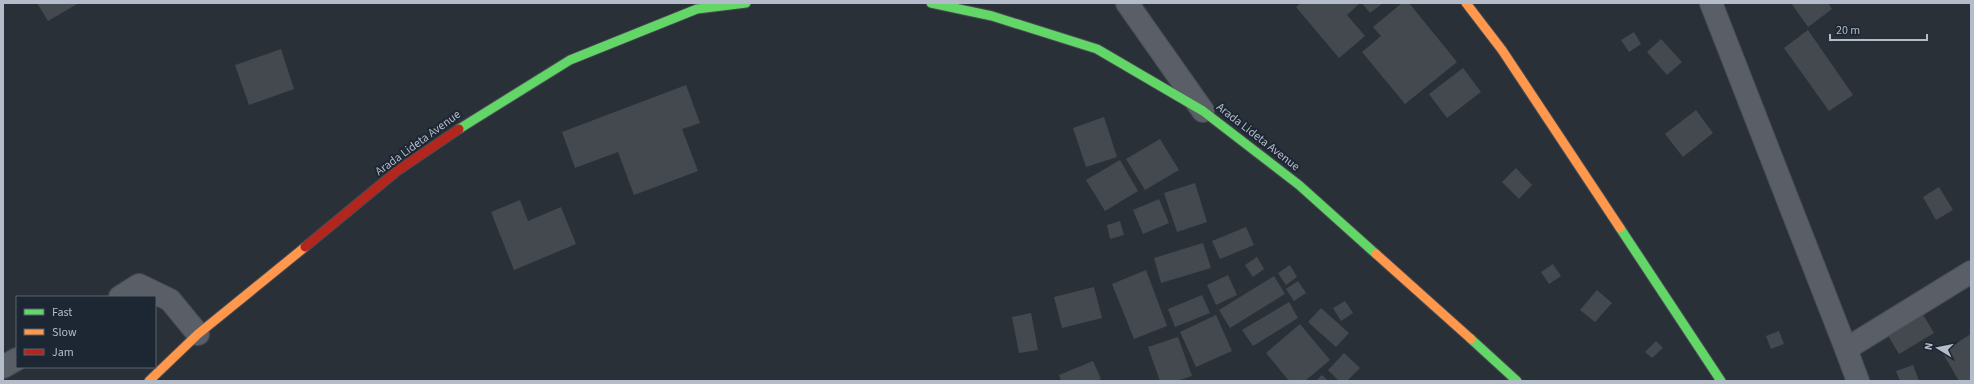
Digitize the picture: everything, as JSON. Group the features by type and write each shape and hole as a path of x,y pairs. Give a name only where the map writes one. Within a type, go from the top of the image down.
{"main road":[{"name":"Arada Lideta Avenue","path":"149,381 198,334 397,171 476,117 570,60 697,9 746,3"},
{"name":"Arada Lideta Avenue","path":"931,3 992,16 1098,49 1203,110 1299,185 1517,381"},
{"path":"1466,3 1502,50 1721,381"}],"street":[{"path":"1127,3 1203,110"},
{"path":"1711,3 1858,381"},
{"path":"1846,349 1971,272"},
{"path":"122,296 139,285 170,300 198,334"},
{"path":"3,367 16,360"}],"building":[{"path":"37,3 79,3 48,21"},
{"path":"1301,3 1358,3 1359,4 1347,15 1365,36 1339,58 1296,7"},
{"path":"1362,3 1383,3 1370,13"},
{"path":"1402,3 1409,3 1457,62 1405,104 1362,52 1381,36 1373,27"},
{"path":"1791,3 1828,3 1832,9 1808,27"},
{"path":"1808,30 1853,95 1829,111 1784,48"},
{"path":"1634,32 1641,44 1629,52 1621,40"},
{"path":"1661,39 1682,62 1667,75 1647,52"},
{"path":"281,49 294,89 249,105 235,65"},
{"path":"1463,68 1481,92 1447,118 1429,94"},
{"path":"686,85 700,123 682,129 698,171 634,195 618,152 575,168 562,132"},
{"path":"1696,110 1713,133 1683,157 1665,134"},
{"path":"1104,117 1117,157 1086,167 1073,128"},
{"path":"1160,139 1179,170 1145,190 1126,159"},
{"path":"1120,160 1138,191 1105,211 1086,180"},
{"path":"1516,168 1532,185 1519,199 1502,182"},
{"path":"1195,183 1207,222 1177,232 1164,193"},
{"path":"1939,187 1953,210 1936,220 1923,197"},
{"path":"1159,199 1169,223 1143,234 1133,210"},
{"path":"520,200 528,221 561,207 576,244 514,270 491,212"},
{"path":"1120,221 1124,235 1110,239 1107,225"},
{"path":"1246,227 1254,245 1220,259 1212,241"},
{"path":"1203,243 1211,268 1161,283 1154,258"},
{"path":"1257,257 1264,269 1253,277 1245,265"},
{"path":"1553,264 1561,276 1549,284 1541,272"},
{"path":"1290,265 1297,277 1286,285 1278,273"},
{"path":"1146,270 1167,326 1134,339 1112,284"},
{"path":"1228,275 1237,295 1216,305 1207,285"},
{"path":"1274,276 1285,294 1230,328 1219,310"},
{"path":"1298,281 1306,293 1294,301 1286,289"},
{"path":"1094,287 1102,318 1062,328 1054,297"},
{"path":"1597,290 1612,303 1595,322 1580,310"},
{"path":"1202,295 1210,313 1175,327 1168,309"},
{"path":"1345,301 1353,313 1341,321 1333,308"},
{"path":"1289,302 1298,318 1253,346 1242,330"},
{"path":"1321,308 1349,333 1336,347 1308,322"},
{"path":"1031,313 1038,350 1019,353 1012,317"},
{"path":"1922,313 1934,333 1899,354 1887,334"},
{"path":"1216,315 1232,351 1196,367 1180,332"},
{"path":"1300,324 1330,360 1305,381 1289,381 1266,353"},
{"path":"1779,331 1784,344 1771,349 1766,336"},
{"path":"1971,334 1971,381 1959,381 1942,352"},
{"path":"1178,337 1192,376 1176,381 1160,381 1148,347"},
{"path":"1656,341 1663,348 1652,358 1645,352"},
{"path":"1344,353 1360,368 1347,381 1339,381 1328,370"},
{"path":"1093,361 1101,379 1096,381 1061,381 1059,375"},
{"path":"1913,365 1919,381 1900,381 1896,371"},
{"path":"1322,375 1328,381 1316,381"}],"traffic: fast":[{"path":"459,129 570,60 697,9 746,3"},
{"path":"931,3 992,16 1097,49 1203,111 1299,185 1376,254"},
{"path":"1620,228 1721,381"},
{"path":"1471,339 1517,381"}],"traffic: slow":[{"path":"1466,3 1502,50 1620,228"},
{"path":"149,381 198,334 305,247"},
{"path":"1376,254 1471,339"}],"traffic: jam":[{"path":"305,247 397,171 459,129"}]}
